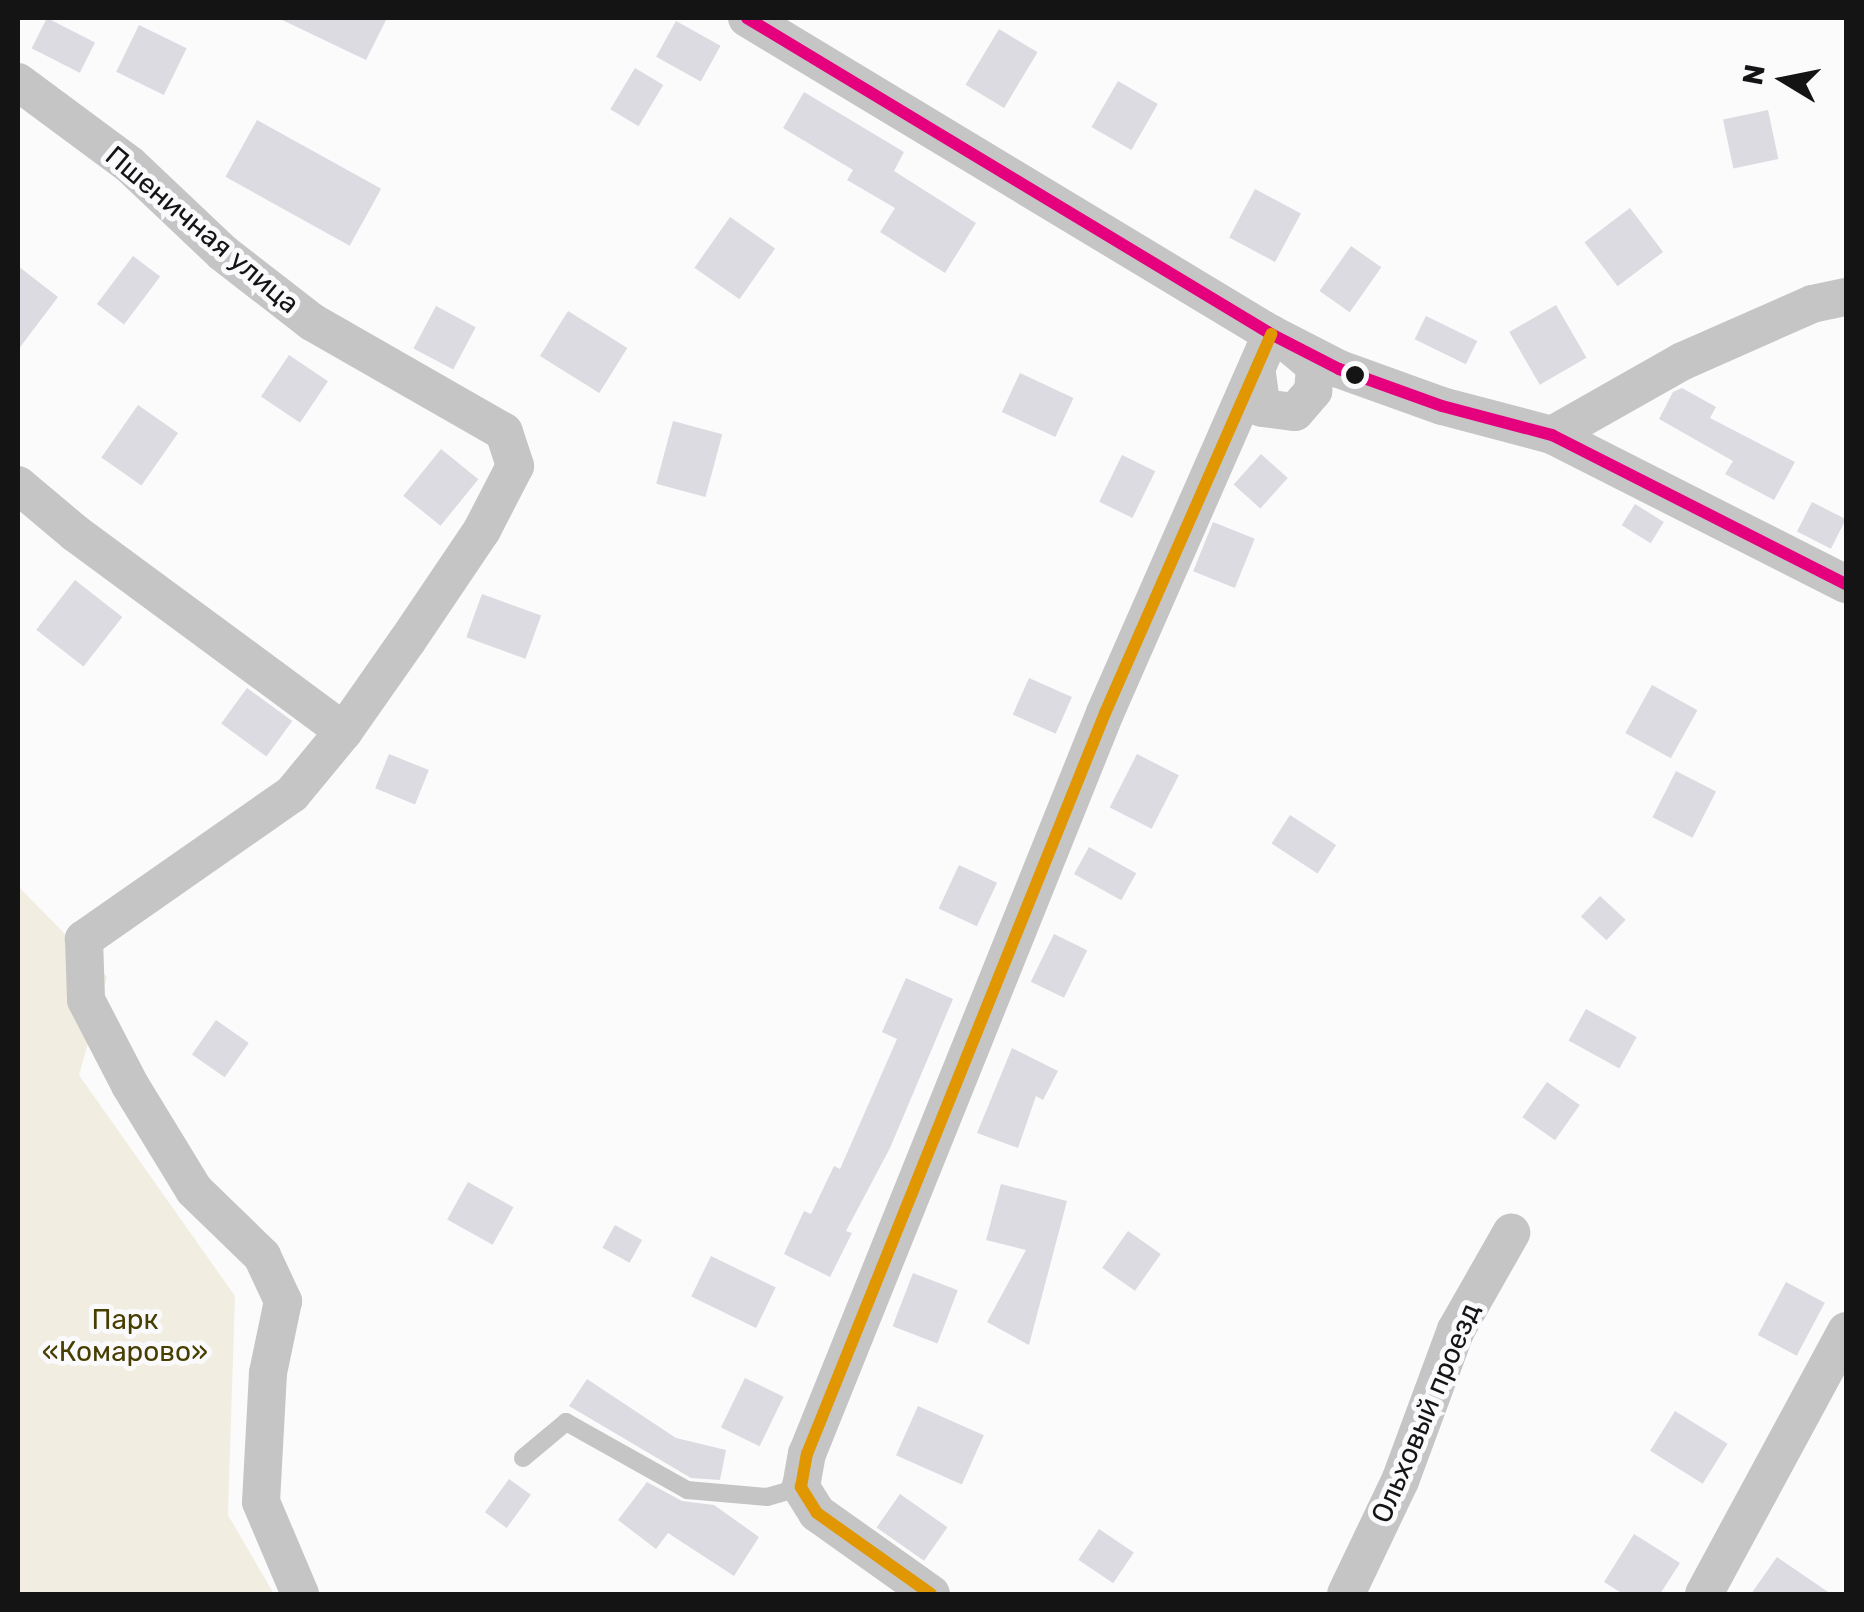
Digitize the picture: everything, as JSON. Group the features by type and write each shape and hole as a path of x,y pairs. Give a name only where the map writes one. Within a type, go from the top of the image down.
{"street":[{"path":"747,18 1277,337 1339,369 1442,406 1552,434 1846,584"},
{"name":"Пшеничная улица","path":"18,82 130,166 223,253 312,322 504,432 515,466 482,530 344,730 292,794 84,939 86,1000 130,1085 194,1190 262,1256 283,1301 268,1373 261,1502 300,1594"},
{"path":"1552,434 1682,360 1812,304 1846,297"},
{"path":"931,1594 817,1513 801,1487 807,1454 983,1008 1105,713 1256,374 1277,337"},
{"path":"1256,374 1262,408 1296,412 1313,390 1315,366 1277,337"},
{"path":"18,485 76,533 344,730"},
{"name":"Ольховый проезд","path":"1346,1594 1400,1481 1456,1330 1511,1234"},
{"path":"1704,1594 1846,1332"}],"lane":[{"path":"523,1458 566,1422 688,1490 766,1496 801,1487"}],"green space":[{"name":"Парк «Комарово»","path":"18,886 107,977 79,1075 235,1296 228,1515 274,1594 18,1594"}],"building":[{"path":"47,18 95,43 80,73 32,48"},
{"path":"278,18 387,18 366,60"},
{"path":"676,21 721,46 701,82 656,57"},
{"path":"139,25 187,48 164,95 116,72"},
{"path":"999,29 1038,52 1004,108 966,85"},
{"path":"635,68 663,85 639,126 610,109"},
{"path":"1118,81 1158,104 1131,150 1092,127"},
{"path":"804,92 904,152 894,171 976,223 945,273 880,232 895,208 847,180 853,170 783,128"},
{"path":"1768,110 1778,159 1733,168 1723,120"},
{"path":"257,120 381,189 350,246 225,177"},
{"path":"1255,189 1301,213 1275,262 1229,238"},
{"path":"1630,208 1663,252 1618,286 1584,242"},
{"path":"730,217 775,249 739,299 694,268"},
{"path":"1351,246 1381,267 1350,312 1319,291"},
{"path":"133,256 160,276 124,324 97,304"},
{"path":"18,266 58,297 18,350"},
{"path":"1556,305 1586,358 1540,385 1509,332"},
{"path":"436,306 476,327 453,370 413,348"},
{"path":"568,311 627,348 599,393 540,356"},
{"path":"1426,316 1477,341 1466,364 1415,339"},
{"path":"289,355 328,381 300,423 261,396"},
{"path":"1020,373 1073,398 1055,437 1002,412"},
{"path":"1682,388 1716,407 1710,418 1795,462 1774,500 1725,474 1733,461 1659,419 1673,392"},
{"path":"138,405 178,433 141,486 101,457"},
{"path":"673,421 722,434 705,497 656,484"},
{"path":"441,449 478,479 441,526 403,496"},
{"path":"1261,454 1288,478 1260,509 1234,484"},
{"path":"1122,455 1155,471 1132,518 1099,502"},
{"path":"1812,502 1846,519 1831,549 1797,531"},
{"path":"1635,504 1664,522 1651,543 1622,525"},
{"path":"1213,522 1255,539 1235,588 1193,571"},
{"path":"75,580 122,617 83,667 36,630"},
{"path":"482,594 541,616 525,659 466,637"},
{"path":"1029,678 1072,697 1056,734 1013,715"},
{"path":"1652,685 1697,710 1671,758 1625,733"},
{"path":"247,688 292,721 266,757 221,724"},
{"path":"389,754 429,770 415,804 375,788"},
{"path":"1137,754 1179,775 1152,829 1110,807"},
{"path":"1676,771 1716,791 1692,838 1652,817"},
{"path":"1290,815 1336,845 1318,873 1271,844"},
{"path":"1089,847 1136,873 1121,900 1074,874"},
{"path":"959,865 997,883 977,926 939,909"},
{"path":"1600,896 1626,920 1607,940 1581,916"},
{"path":"1054,934 1087,950 1064,998 1031,982"},
{"path":"906,978 953,999 890,1148 846,1231 852,1233 830,1277 784,1254 804,1211 811,1214 834,1166 840,1169 897,1039 882,1032"},
{"path":"1586,1009 1637,1037 1619,1069 1569,1040"},
{"path":"216,1020 249,1043 225,1077 192,1054"},
{"path":"1012,1048 1058,1071 1043,1100 1036,1096 1018,1148 977,1133"},
{"path":"1547,1082 1580,1105 1555,1140 1522,1117"},
{"path":"468,1182 513,1207 493,1245 447,1220"},
{"path":"1001,1184 1067,1201 1029,1345 987,1322 1026,1250 986,1240"},
{"path":"615,1225 642,1240 630,1263 602,1248"},
{"path":"1128,1231 1161,1254 1135,1291 1102,1268"},
{"path":"711,1256 776,1288 756,1328 691,1296"},
{"path":"913,1273 958,1290 937,1343 893,1326"},
{"path":"1786,1282 1825,1303 1797,1356 1758,1335"},
{"path":"745,1378 784,1397 760,1446 721,1427"},
{"path":"587,1379 676,1438 726,1450 720,1480 691,1478 569,1406"},
{"path":"918,1406 984,1435 962,1485 896,1455"},
{"path":"1675,1411 1728,1444 1703,1484 1650,1451"},
{"path":"509,1479 531,1495 507,1528 485,1512"},
{"path":"647,1482 682,1501 714,1505 759,1537 734,1576 668,1533 656,1549 618,1520"},
{"path":"900,1494 948,1527 924,1561 876,1528"},
{"path":"1099,1529 1134,1552 1113,1583 1078,1560"},
{"path":"1634,1534 1680,1563 1660,1594 1623,1594 1604,1582"},
{"path":"1777,1557 1831,1594 1751,1594"}],"transit line":[{"path":"747,18 1271,334 1339,369 1442,406 1552,435 1846,584"},
{"path":"931,1594 817,1513 801,1487 807,1454 1105,713 1271,334"}]}
